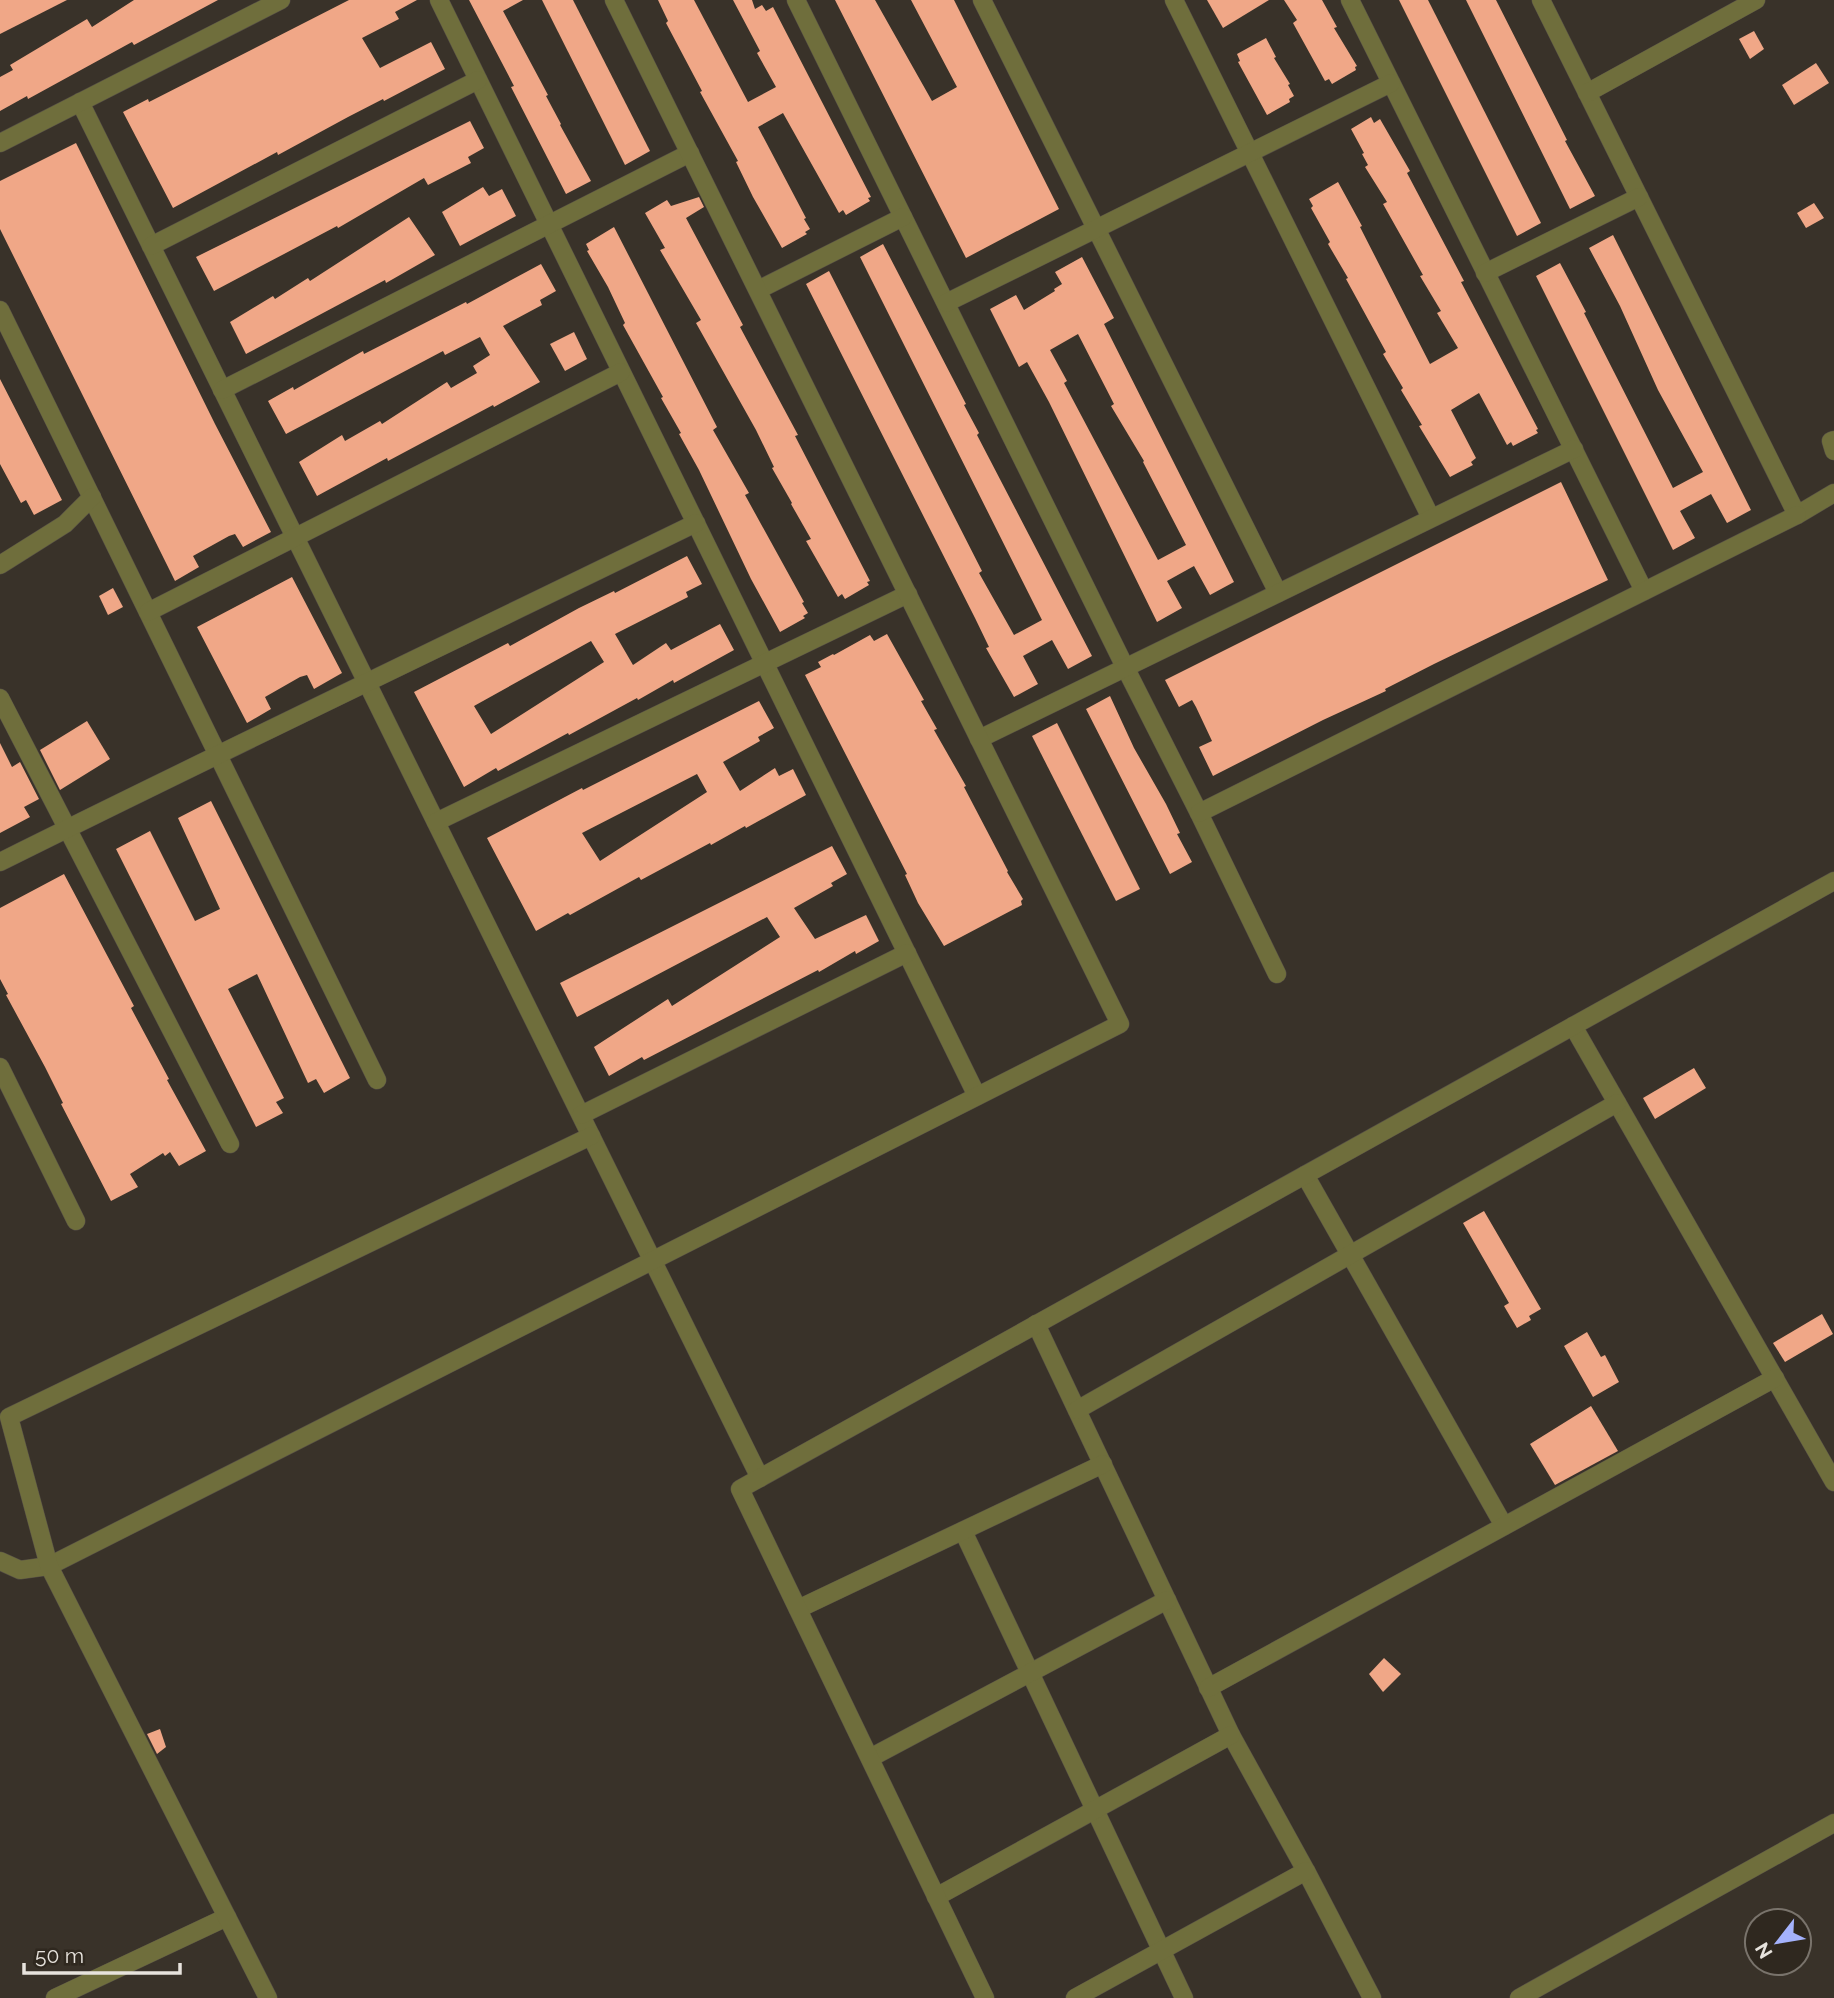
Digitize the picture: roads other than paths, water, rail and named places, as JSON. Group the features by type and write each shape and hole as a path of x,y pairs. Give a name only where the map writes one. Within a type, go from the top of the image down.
{"street":[{"path":"0,142 281,0"},
{"path":"439,0 977,1096"},
{"path":"0,1561 20,1570 49,1566 1120,1024 614,0"},
{"path":"796,0 1277,974"},
{"path":"982,0 1279,593"},
{"path":"1174,0 1431,518"},
{"path":"1350,0 1644,591"},
{"path":"1541,0 1797,514"},
{"path":"1587,93 1756,0"},
{"path":"151,246 478,80"},
{"path":"946,303 1391,83"},
{"path":"80,102 760,1478"},
{"path":"222,390 690,153"},
{"path":"1486,273 1639,197"},
{"path":"758,290 904,217"},
{"path":"0,310 377,1080"},
{"path":"148,612 621,372"},
{"path":"1834,440 1831,441 1834,451"},
{"path":"979,739 1574,449"},
{"path":"1199,813 1797,514 1834,493"},
{"path":"0,565 65,524 92,498"},
{"path":"0,862 217,753 366,684 696,523"},
{"path":"436,822 908,594"},
{"path":"0,698 230,1144"},
{"path":"985,1998 740,1489 1834,881"},
{"path":"581,1115 906,953"},
{"path":"1573,1026 1775,1378 1829,1461 1834,1482"},
{"path":"0,1067 76,1221"},
{"path":"1077,1409 1617,1103"},
{"path":"268,1998 49,1566 9,1417 591,1136"},
{"path":"1305,1175 1504,1526"},
{"path":"1036,1324 1231,1735 1372,1998"},
{"path":"1208,1688 1775,1378"},
{"path":"798,1609 1103,1464"},
{"path":"963,1531 1184,1998"},
{"path":"870,1758 1167,1600"},
{"path":"936,1897 1231,1735"},
{"path":"1519,1998 1542,1992 1834,1823"},
{"path":"1075,1998 1306,1871"},
{"path":"55,1998 227,1917"}]}
